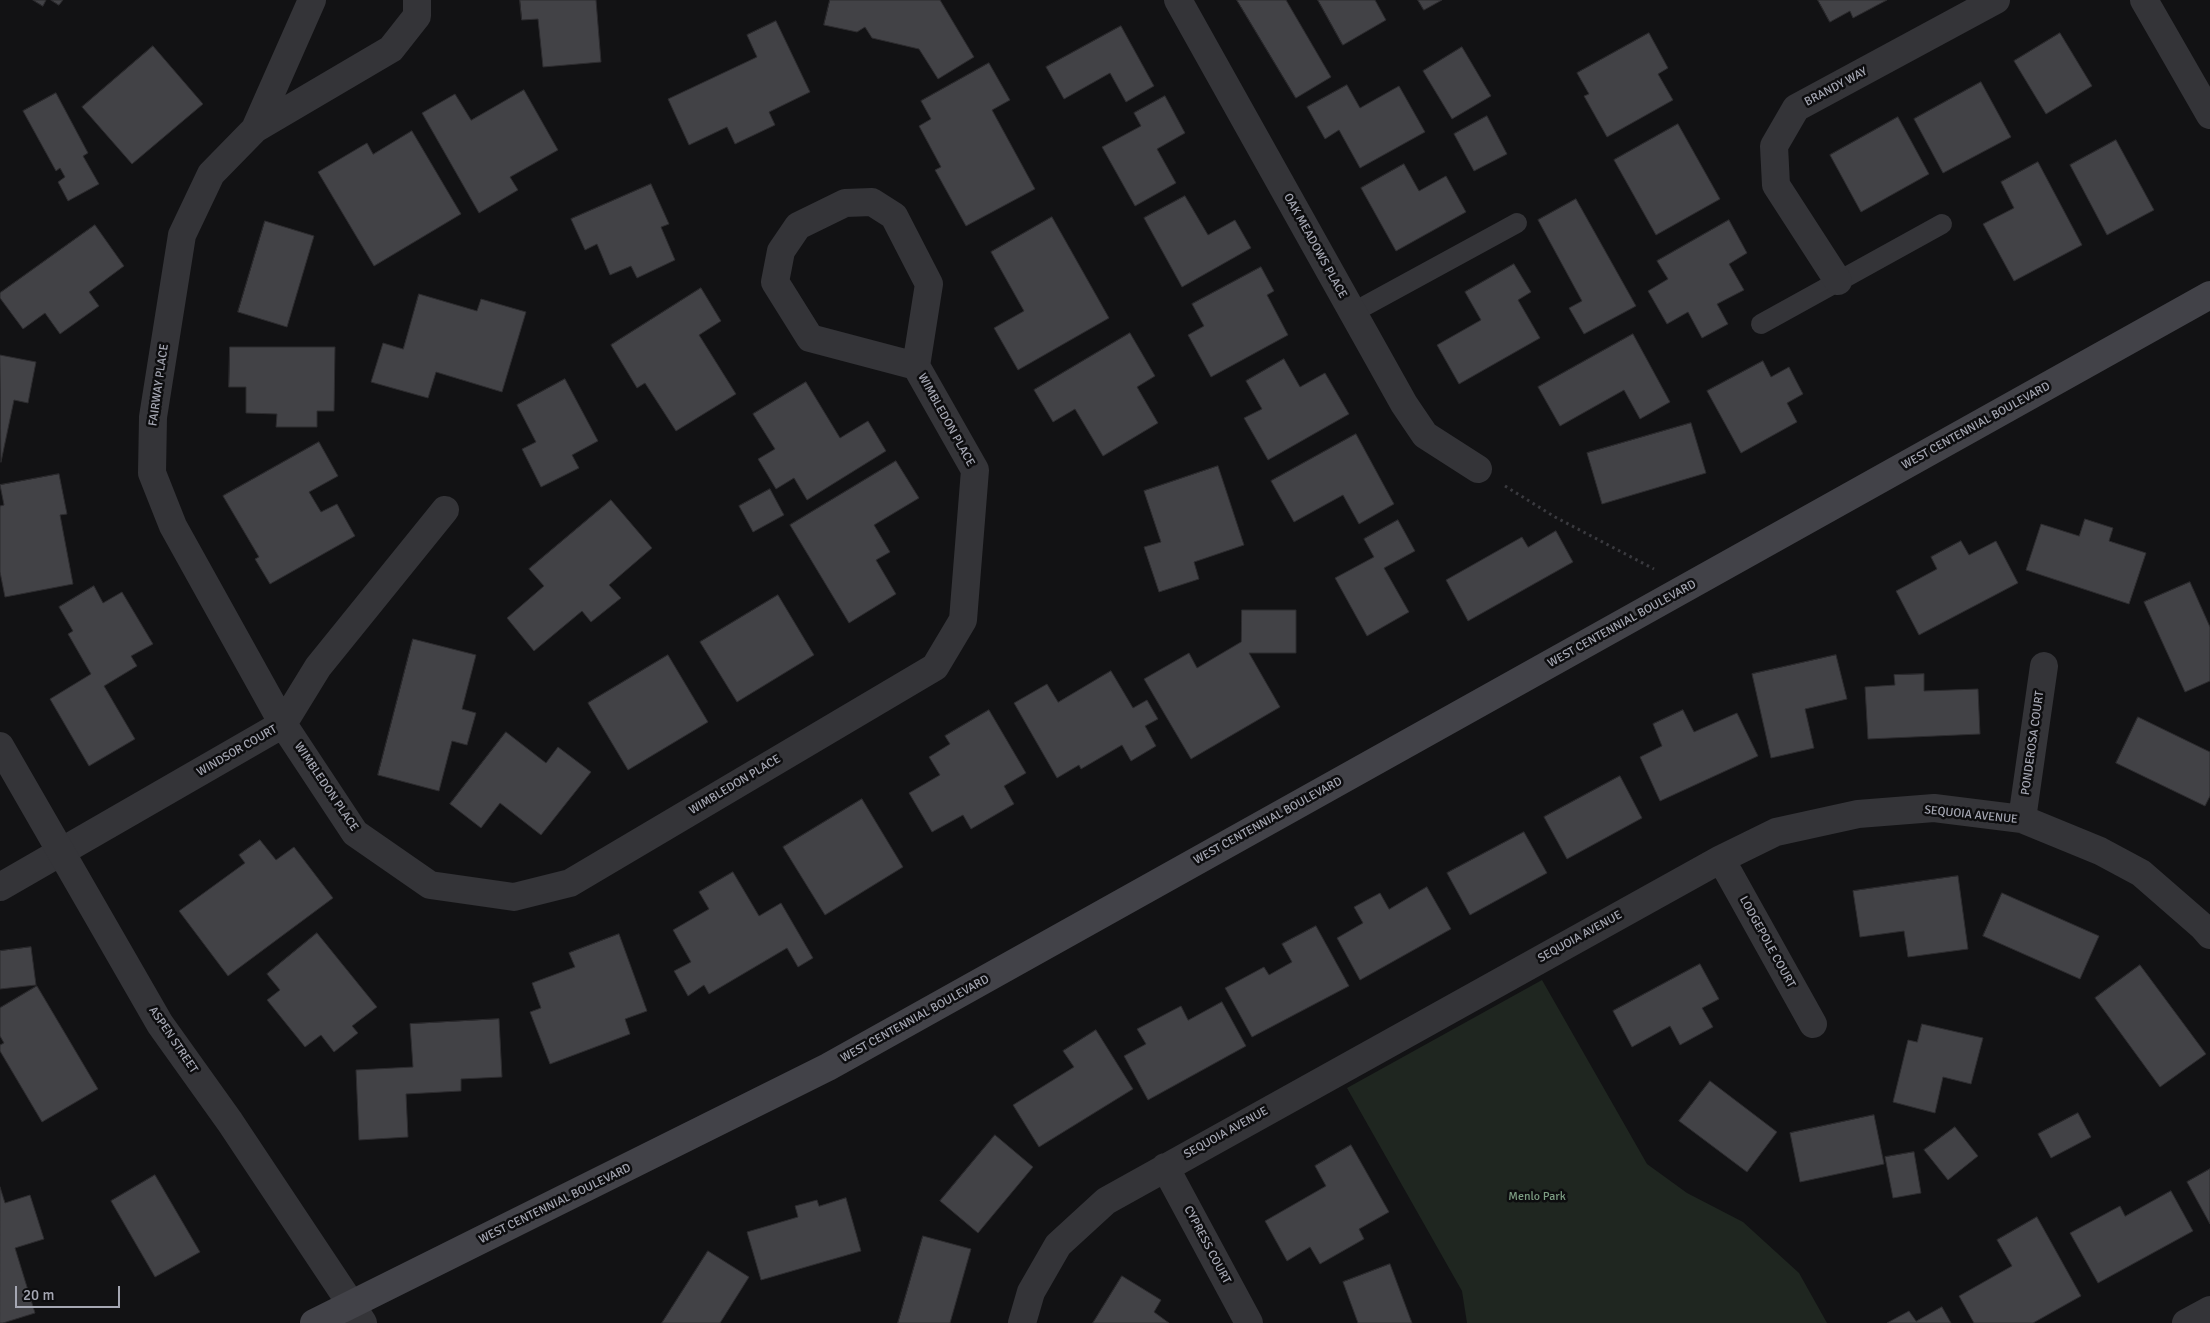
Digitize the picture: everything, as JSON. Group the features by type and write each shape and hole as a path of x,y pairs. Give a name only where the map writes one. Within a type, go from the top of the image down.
{"main road":[{"name":"WEST CENTENNIAL BOULEVARD","path":"314,1323 357,1314 828,1067 2210,295"}],"street":[{"name":"FAIRWAY PLACE","path":"255,129 312,0"},
{"name":"FAIRWAY PLACE","path":"283,724 173,526 152,473 153,417 182,235 211,174 255,129 391,49 417,16 418,0"},
{"name":"OAK MEADOWS PLACE","path":"1178,0 1404,404 1425,435 1478,469"},
{"name":"BRANDY WAY","path":"1838,281 1776,185 1774,146 1796,108 1996,0"},
{"path":"2144,0 2210,115"},
{"name":"WIMBLEDON PLACE","path":"283,724 355,832 430,886 514,896 570,883 935,667 963,620 975,470 916,366 929,284 894,216 872,202 845,203 798,226 781,251 775,282 810,338 916,366"},
{"name":"WINDSOR COURT","path":"0,887 283,724 318,667 445,510"},
{"name":"PONDEROSA COURT","path":"2022,819 2044,666"},
{"name":"ASPEN STREET","path":"0,746 160,1024 230,1122 357,1314"},
{"name":"SEQUOIA AVENUE","path":"1022,1323 1031,1292 1058,1244 1106,1201 1721,859 1776,832 1858,814 1934,808 2022,819 2100,851 2141,873 2210,935"},
{"name":"LODGEPOLE COURT","path":"1721,859 1813,1024"},
{"name":"CYPRESS COURT","path":"1165,1167 1249,1323"},
{"path":"2186,1323 2210,1310"}],"lane":[{"path":"1352,313 1517,223"},
{"path":"1761,324 1942,224"}],"path":[{"path":"1478,469 1555,516 1688,587"}],"green space":[{"name":"Menlo Park","path":"1542,980 1647,1164 1687,1193 1743,1222 1799,1273 1827,1323 1467,1323 1462,1291 1347,1088"}],"building":[{"path":"33,0 46,0 43,6"},
{"path":"51,0 63,0 59,5"},
{"path":"520,0 596,0 601,62 543,67 538,19 522,20"},
{"path":"830,0 940,0 974,57 938,79 919,49 872,38 865,27 857,32 824,25"},
{"path":"1237,0 1286,0 1331,77 1296,98"},
{"path":"1318,0 1375,0 1386,20 1343,45"},
{"path":"1418,0 1442,0 1424,10"},
{"path":"1818,0 1887,0 1853,18 1850,11 1830,22"},
{"path":"776,21 810,92 769,112 775,125 735,144 727,127 689,145 668,99 757,57 747,35"},
{"path":"1121,26 1154,86 1126,102 1110,73 1064,99 1046,67"},
{"path":"1649,33 1668,68 1658,74 1673,100 1607,137 1584,96 1589,94 1577,73"},
{"path":"2060,33 2092,86 2046,114 2014,61"},
{"path":"153,46 203,104 132,164 82,107"},
{"path":"1462,47 1491,96 1452,119 1423,71"},
{"path":"989,63 1010,100 992,110 1035,189 966,226 935,170 941,167 919,126 931,119 921,101"},
{"path":"1981,82 2011,137 1943,173 1914,119"},
{"path":"1347,85 1360,108 1399,86 1425,132 1360,168 1339,130 1325,139 1307,107"},
{"path":"524,90 558,150 510,177 518,190 479,213 422,113 455,94 471,120"},
{"path":"56,93 88,153 83,156 99,184 68,201 58,182 65,177 60,168 56,171 23,111"},
{"path":"1165,96 1185,133 1157,149 1176,183 1135,206 1102,147 1141,126 1134,113"},
{"path":"1487,116 1507,154 1474,171 1454,134"},
{"path":"1898,117 1929,174 1861,212 1830,155"},
{"path":"1678,124 1720,199 1656,235 1614,160"},
{"path":"412,131 461,214 374,266 318,172 367,143 373,154"},
{"path":"2116,140 2154,210 2107,235 2070,165"},
{"path":"2038,162 2082,245 2014,281 1983,224 2014,208 2001,182"},
{"path":"1404,164 1419,191 1446,176 1466,212 1396,251 1361,188"},
{"path":"651,184 669,224 661,227 675,260 637,278 631,266 610,275 597,244 585,250 571,219"},
{"path":"1185,196 1208,235 1235,220 1251,248 1182,287 1144,218"},
{"path":"1576,199 1636,306 1584,334 1569,308 1582,301 1538,220"},
{"path":"1052,217 1109,318 1018,370 994,328 1024,311 991,252"},
{"path":"1729,220 1747,253 1729,264 1744,290 1717,304 1728,324 1702,338 1688,312 1667,324 1648,291 1668,279 1657,261"},
{"path":"265,221 314,236 287,327 238,312"},
{"path":"95,225 124,266 89,292 99,306 60,334 45,313 23,329 0,298 0,293"},
{"path":"1514,264 1531,292 1518,300 1540,338 1459,384 1437,345 1481,320 1465,292"},
{"path":"1261,267 1274,291 1267,295 1288,335 1211,377 1188,335 1204,326 1192,304"},
{"path":"701,288 721,321 699,335 736,394 676,431 645,383 637,388 611,345"},
{"path":"419,294 477,311 481,299 526,312 502,392 436,372 428,398 371,382 383,343 403,349"},
{"path":"1130,333 1155,376 1137,387 1158,423 1103,456 1075,409 1053,422 1034,390"},
{"path":"1633,334 1670,402 1640,419 1624,390 1560,426 1538,387"},
{"path":"230,347 335,347 334,411 317,411 317,427 276,427 277,414 246,413 246,387 229,387"},
{"path":"0,355 36,362 28,403 14,400 1,462"},
{"path":"1284,359 1300,387 1325,373 1349,414 1268,460 1244,418 1262,409 1246,381"},
{"path":"1763,361 1771,377 1789,367 1803,394 1787,403 1797,422 1741,453 1707,391"},
{"path":"565,379 598,441 572,455 579,468 541,487 522,449 536,442 517,405"},
{"path":"806,382 840,438 868,421 886,451 807,500 794,478 776,489 758,459 775,449 753,414"},
{"path":"1691,423 1706,473 1602,504 1587,453"},
{"path":"1356,434 1394,504 1359,524 1343,495 1294,522 1271,481"},
{"path":"319,442 338,476 309,492 321,512 337,504 355,536 270,584 255,559 259,557 223,496"},
{"path":"896,461 919,498 874,525 890,552 876,560 896,594 849,623 790,525"},
{"path":"1218,466 1244,545 1194,562 1199,579 1159,592 1144,547 1161,542 1144,491"},
{"path":"59,474 67,514 60,515 73,584 5,597 0,572 0,506 4,505 0,485"},
{"path":"770,489 784,515 753,532 739,506"},
{"path":"611,500 652,548 609,585 621,598 591,622 582,611 534,651 507,618 544,586 529,569"},
{"path":"2085,519 2113,528 2109,541 2146,553 2129,604 2026,570 2041,524 2079,536"},
{"path":"1398,520 1415,551 1384,568 1409,612 1367,636 1335,578 1374,557 1364,539"},
{"path":"1556,531 1573,562 1468,621 1446,580 1522,537 1528,547"},
{"path":"1961,541 1969,555 1996,541 2018,583 1919,635 1896,591 1937,569 1931,557"},
{"path":"2190,582 2210,627 2210,681 2185,692 2144,602"},
{"path":"94,586 103,603 122,592 153,644 131,656 137,666 104,686 135,739 89,766 50,699 91,674 68,634 73,631 59,607"},
{"path":"778,595 814,655 737,702 700,642"},
{"path":"1242,610 1296,610 1296,653 1249,653 1280,707 1191,759 1144,679 1189,653 1197,668 1241,642"},
{"path":"413,639 476,655 462,709 476,713 467,745 452,741 439,791 378,775"},
{"path":"668,655 708,722 628,770 588,703"},
{"path":"1836,655 1847,699 1805,709 1814,748 1771,758 1752,674"},
{"path":"1111,671 1133,708 1147,700 1158,719 1145,726 1156,746 1131,761 1122,745 1081,769 1079,765 1057,778 1014,703 1047,684 1058,702"},
{"path":"1924,674 1924,691 1978,689 1980,734 1868,739 1865,687 1895,685 1894,675"},
{"path":"989,710 1026,773 1004,786 1014,804 971,829 963,815 932,832 909,793 940,775 929,757 950,744 945,736"},
{"path":"1683,710 1694,732 1737,713 1758,756 1660,801 1640,757 1662,746 1653,724"},
{"path":"2138,717 2210,752 2210,796 2205,806 2116,763"},
{"path":"506,732 546,763 558,747 591,772 541,835 500,803 481,828 450,804"},
{"path":"1620,776 1642,818 1567,859 1544,817"},
{"path":"862,799 903,867 825,915 783,847"},
{"path":"1524,832 1547,873 1470,915 1447,873"},
{"path":"260,840 276,860 294,847 333,898 228,976 179,911 245,863 239,855"},
{"path":"733,872 759,916 781,903 813,958 798,967 787,948 709,994 704,985 688,996 674,971 691,962 673,930 709,909 699,892"},
{"path":"1958,876 1968,949 1908,957 1904,931 1860,937 1853,891"},
{"path":"1427,887 1451,929 1360,980 1337,938 1363,923 1354,907 1380,893 1389,909"},
{"path":"2002,893 2099,936 2080,979 1983,936"},
{"path":"1316,926 1349,986 1252,1037 1225,988 1264,967 1269,975 1292,962 1282,944"},
{"path":"317,933 377,1007 352,1026 358,1033 334,1052 321,1035 305,1047 267,1000 280,990 267,974"},
{"path":"619,934 647,1011 625,1019 630,1034 550,1064 530,1012 541,1008 532,983 575,967 569,953"},
{"path":"31,947 36,985 0,989 0,951"},
{"path":"1700,964 1719,999 1702,1008 1713,1027 1680,1045 1670,1026 1632,1047 1613,1011"},
{"path":"2140,965 2206,1054 2160,1087 2095,998"},
{"path":"37,986 98,1089 42,1122 0,1051 0,1045 4,1043 0,1036 0,1008"},
{"path":"1222,1002 1246,1046 1148,1100 1124,1056 1146,1044 1137,1029 1181,1006 1188,1020"},
{"path":"499,1019 502,1077 461,1079 461,1091 406,1094 408,1137 359,1140 356,1070 413,1067 410,1024"},
{"path":"1922,1024 1983,1038 1971,1084 1943,1077 1935,1113 1893,1102 1908,1040 1917,1042"},
{"path":"1096,1030 1133,1089 1039,1147 1013,1105 1074,1067 1063,1051"},
{"path":"1710,1081 1777,1132 1747,1172 1679,1121"},
{"path":"2078,1113 2091,1137 2051,1158 2038,1134"},
{"path":"1874,1115 1884,1164 1800,1182 1790,1133"},
{"path":"1955,1127 1978,1156 1948,1180 1924,1150"},
{"path":"995,1135 1033,1167 978,1233 940,1201"},
{"path":"1351,1145 1389,1212 1359,1229 1364,1239 1320,1264 1310,1247 1287,1261 1265,1221 1326,1186 1315,1166"},
{"path":"1914,1152 1921,1193 1893,1198 1885,1157"},
{"path":"2210,1169 2210,1224 2187,1182"},
{"path":"155,1175 200,1252 155,1277 111,1201"},
{"path":"0,1187 5,1203 30,1195 44,1239 15,1248 35,1313 3,1323 0,1323"},
{"path":"2171,1191 2193,1231 2098,1283 2070,1233 2120,1206 2125,1216"},
{"path":"846,1198 861,1251 761,1280 747,1232 798,1217 795,1206 817,1200 819,1206"},
{"path":"2037,1217 2081,1296 2033,1323 1974,1323 1959,1296 2012,1266 1997,1240"},
{"path":"923,1236 971,1249 950,1323 898,1323"},
{"path":"708,1251 749,1277 720,1323 662,1323"},
{"path":"1390,1264 1412,1323 1358,1323 1343,1282"},
{"path":"1122,1276 1161,1300 1154,1312 1169,1323 1093,1323"},
{"path":"1942,1307 1951,1323 1887,1323 1909,1311 1916,1321"}]}
